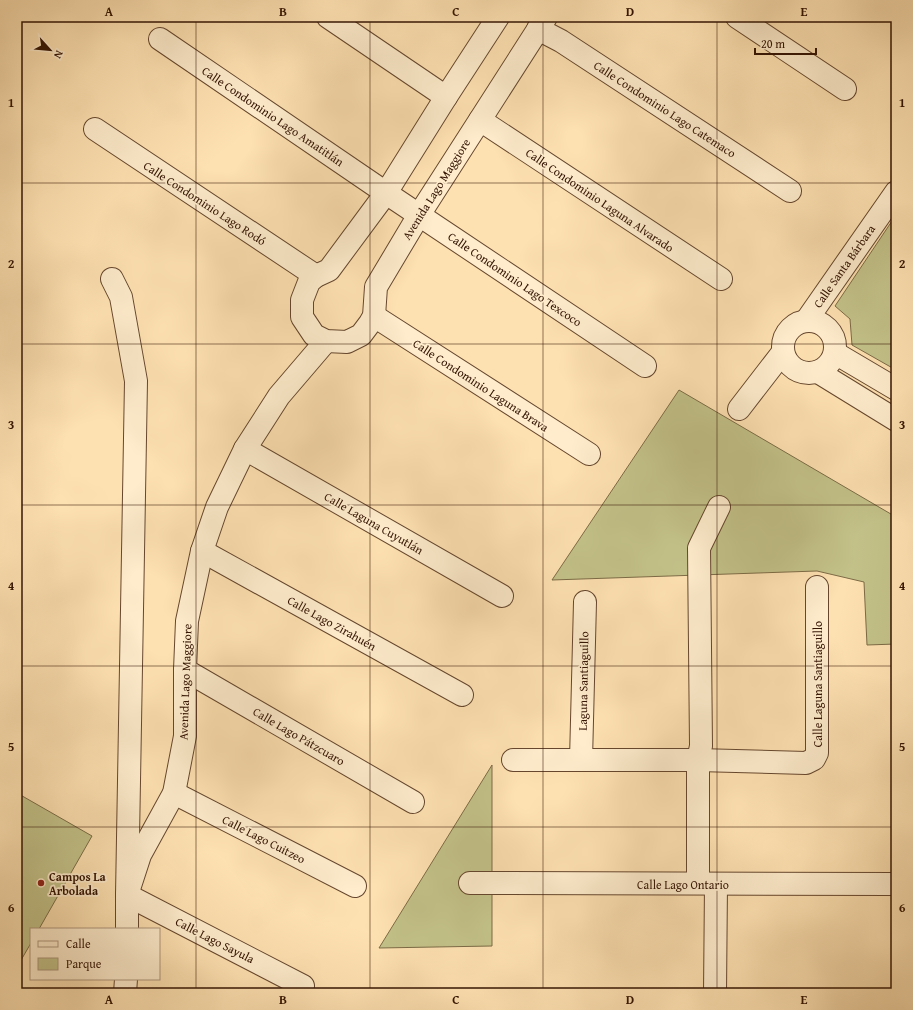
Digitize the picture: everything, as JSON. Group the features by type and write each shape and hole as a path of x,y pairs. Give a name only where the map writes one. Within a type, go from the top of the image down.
{"street":[{"path":"328,17 446,98"},
{"path":"374,316 361,335 347,342 326,341 314,335 302,317 302,300 309,282 316,276 329,270 386,193 498,17"},
{"path":"737,17 845,89"},
{"name":"Avenida Lago Maggiore","path":"374,316 376,287 419,215 542,23"},
{"name":"Calle Condominio Lago Catemaco","path":"542,23 561,41 790,191"},
{"name":"Calle Condominio Lago Amatitlán","path":"160,39 386,193"},
{"name":"Calle Condominio Laguna Alvarado","path":"480,120 721,280"},
{"name":"Calle Condominio Lago Rodó","path":"95,129 316,276"},
{"name":"Calle Santa Bárbara","path":"806,321 896,192"},
{"name":"Calle Condominio Lago Texcoco","path":"386,193 644,366"},
{"path":"112,279 122,297 136,381 127,895"},
{"name":"Calle Condominio Laguna Brava","path":"374,316 589,454"},
{"path":"806,321 815,321 823,324 834,336 836,345 832,362 826,368 809,374 792,368 786,360 783,352 784,339 791,328 798,323 806,321"},
{"name":"Avenida Lago Maggiore","path":"127,928 127,895 140,855 174,793 185,736 187,621 202,550 217,507 245,449 279,396 326,341"},
{"path":"739,409 783,352"},
{"path":"835,353 896,389"},
{"path":"818,372 896,420"},
{"name":"Calle Laguna Cuyutlán","path":"245,449 502,596"},
{"path":"715,993 698,760 701,746 699,548 719,508"},
{"name":"Calle Lago Zirahuén","path":"202,550 462,695"},
{"name":"Calle Laguna Santiaguillo","path":"513,760 698,760 806,763 814,759 817,753 817,588"},
{"name":"Laguna Santiaguillo","path":"581,760 585,602"},
{"name":"Calle Lago Pátzcuaro","path":"185,670 413,802"},
{"name":"Calle Lago Cuitzeo","path":"174,793 355,886"},
{"name":"Calle Lago Ontario","path":"470,883 896,884"},
{"name":"Calle Lago Sayula","path":"127,895 303,986"},
{"path":"126,980 126,993"}],"green space":[{"path":"896,215 896,370 852,345 850,319 835,306"},
{"path":"679,390 896,517 896,644 867,645 864,582 817,571 552,580"},
{"path":"492,765 492,946 379,948"},
{"name":"Campos La Arbolada","path":"17,793 92,836 40,928 30,928 30,945 17,967"}],"place":[{"name":"Campos La Arbolada","path":"41,883"}]}
